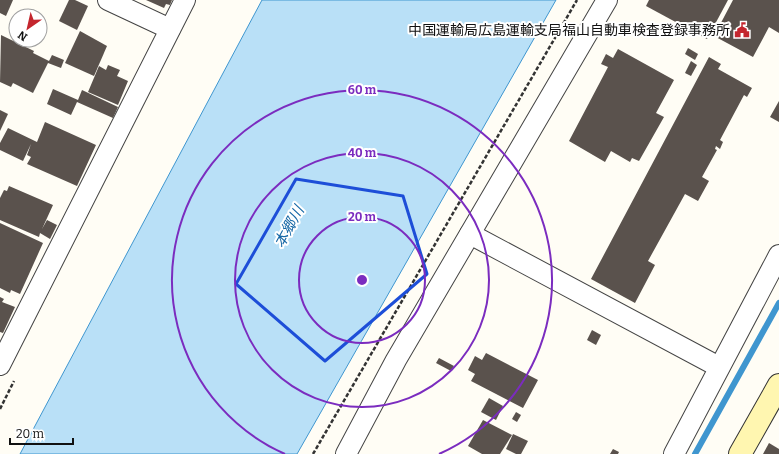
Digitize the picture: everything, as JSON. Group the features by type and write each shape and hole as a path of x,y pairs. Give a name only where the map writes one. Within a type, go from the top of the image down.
{"street":[{"path":"108,0 170,29"},
{"path":"0,365 185,0"},
{"path":"346,454 396,360 607,0"},
{"path":"470,234 719,367"},
{"path":"674,454 779,255"},
{"path":"740,454 779,385"}],"path":[{"path":"313,454 576,0"}],"highlighted area":[{"path":"296,179 403,196 427,274 325,361 236,284"}],"water":[{"name":"本郷川","path":"262,0 556,0 297,454 20,454"}],"building":[{"path":"0,0 13,0 10,8 8,8 6,16 0,13"},
{"path":"69,0 75,0 88,6 77,30 59,21"},
{"path":"146,0 172,0 170,5 166,4 164,8"},
{"path":"649,0 728,0 707,39 646,6"},
{"name":"中国運輸局広島運輸支局福山自動車検査登録事務所","path":"733,0 779,0 779,33 769,27 753,57 714,36"},
{"path":"80,31 107,46 94,76 65,63"},
{"path":"1,35 8,38 8,48 28,48 34,51 33,53 49,61 52,55 64,60 61,68 48,63 33,93 13,83 11,87 0,82"},
{"path":"688,48 698,54 695,60 685,54"},
{"path":"618,49 674,80 656,113 664,117 639,161 632,158 630,162 611,151 605,162 569,141 608,67 601,64 606,54 613,58"},
{"path":"709,57 721,64 718,69 752,88 747,97 744,95 720,140 723,142 720,149 716,146 715,149 717,150 702,177 709,181 698,201 685,194 648,261 655,265 635,303 591,279"},
{"path":"691,61 697,65 691,76 685,73"},
{"path":"108,65 120,70 117,76 128,81 118,105 88,92 99,66 106,70"},
{"path":"53,89 78,100 82,90 118,107 113,118 77,102 71,115 47,104"},
{"path":"779,101 779,122 770,117"},
{"path":"0,110 8,114 0,131"},
{"path":"45,122 96,145 77,186 27,164 31,157 27,155 31,144 23,161 0,150 0,143 8,128 37,142"},
{"path":"9,186 53,205 42,229 47,220 57,225 50,239 40,233 39,237 0,220 0,198 4,190 7,191"},
{"path":"0,223 43,243 20,294 11,290 10,293 0,288"},
{"path":"0,297 4,299 2,302 15,307 3,333 0,332"},
{"path":"592,330 601,335 596,345 587,340"},
{"path":"486,353 538,380 523,408 471,381 475,374 468,370 475,356 482,360"},
{"path":"439,358 454,366 451,371 436,363"},
{"path":"489,398 503,406 496,420 481,412"},
{"path":"516,412 521,415 517,422 512,419"},
{"path":"483,420 512,435 500,454 482,454 468,446"},
{"path":"513,434 528,441 521,454 516,454 506,449"},
{"path":"769,443 779,449 779,454 763,454"},
{"path":"613,449 619,452 618,454 610,454"}],"waterway":[{"path":"695,454 779,303"}],"place":[{"name":"中国運輸局広島運輸支局福山自動車検査登録事務所","path":"742,30"}]}
